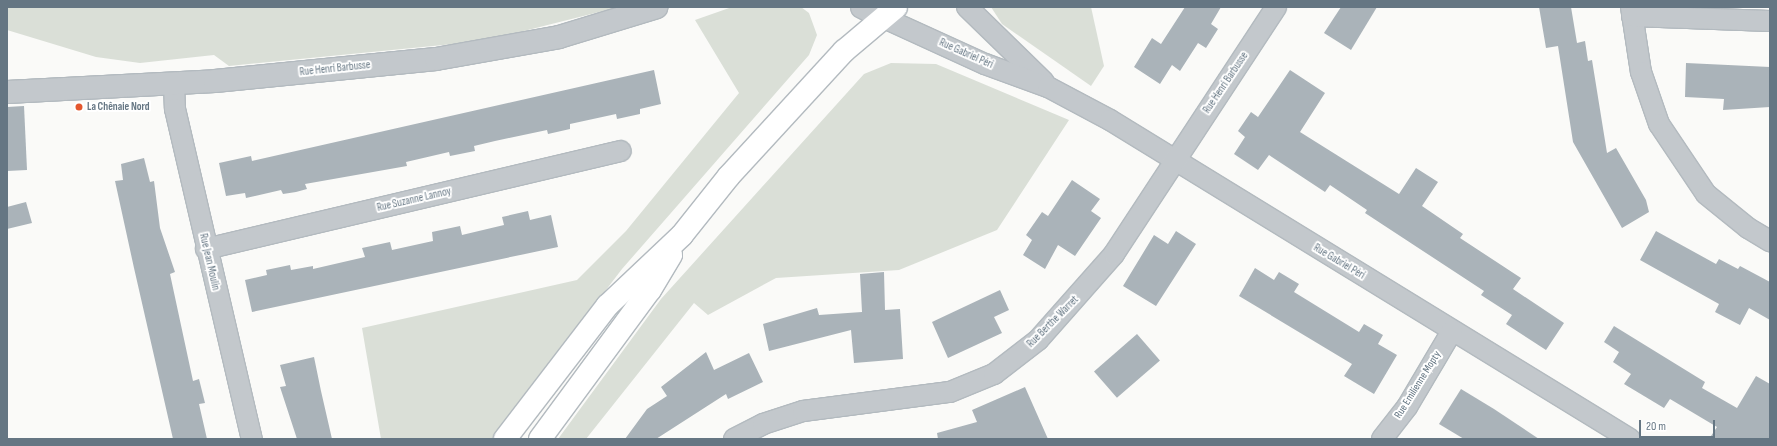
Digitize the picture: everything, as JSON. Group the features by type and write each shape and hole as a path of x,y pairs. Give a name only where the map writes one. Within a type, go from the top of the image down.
{"main road":[{"path":"505,439 607,306 682,235 729,176 844,51 890,13"},
{"path":"540,439 650,290 682,235"}],"street":[{"name":"Rue Henri Barbusse","path":"7,92 174,83 497,50 560,37 657,7"},
{"path":"862,7 890,13"},
{"name":"Rue Gabriel Péri","path":"967,7 1048,86"},
{"name":"Rue Henri Barbusse","path":"1175,158 1276,7"},
{"path":"1770,21 1632,12 1641,72 1659,124 1678,156 1706,194 1748,228 1770,241"},
{"name":"Rue Gabriel Péri","path":"890,13 985,64 1048,86 1175,158 1630,439"},
{"name":"Rue Jean Moulin","path":"174,83 175,109 206,249 252,439"},
{"name":"Rue Suzanne Lannoy","path":"206,249 621,152"},
{"name":"Rue Berthe Warret","path":"734,439 763,424 802,411 950,392 994,374 1038,340 1078,298 1114,254 1175,158"},
{"name":"Rue Emilienne Mopty","path":"1382,439 1407,407 1452,330"}],"shaded area":[{"path":"7,7 619,7 484,41 229,66 214,55 140,63 96,57 7,30"},
{"path":"732,7 801,7 809,13 817,35 809,55 622,269 492,439 381,439 362,328 577,280 626,231 739,93 695,20"},
{"path":"991,7 1091,7 1104,66 1091,86 1002,24"},
{"path":"891,63 936,64 1069,120 997,230 899,270 776,278 708,315 694,303 586,439 558,439 661,299 864,74"}],"building":[{"path":"1185,7 1221,7 1211,24 1218,29 1206,48 1198,43 1180,71 1172,65 1160,84 1134,67 1152,38 1161,44"},
{"path":"1341,7 1377,7 1351,50 1324,33"},
{"path":"1539,7 1571,7 1577,43 1585,41 1588,61 1592,60 1607,153 1616,148 1646,200 1649,212 1622,228 1573,142 1558,46 1546,48"},
{"path":"1686,63 1770,67 1770,107 1723,110 1724,99 1685,97"},
{"path":"654,70 661,104 640,109 640,114 617,119 616,114 570,124 570,129 548,134 547,130 474,146 475,151 450,156 449,152 406,162 407,166 305,184 307,189 296,192 283,194 281,190 246,198 245,193 226,196 219,163 251,156 252,161"},
{"path":"1290,70 1325,93 1300,132 1399,194 1416,168 1438,182 1422,206 1463,234 1460,238 1521,278 1513,289 1564,323 1546,350 1506,324 1512,315 1481,295 1484,291 1365,213 1367,210 1330,185 1325,192 1269,155 1258,170 1234,154 1245,137 1238,131 1251,112 1258,117"},
{"path":"24,106 27,170 7,171 7,107"},
{"path":"144,158 150,182 154,181 160,228 175,272 170,274 193,381 199,379 205,403 199,404 207,439 173,439 134,268 115,181 123,180 121,164"},
{"path":"1072,180 1100,199 1091,211 1101,218 1075,256 1058,245 1045,269 1023,255 1032,240 1026,235 1042,212 1048,216"},
{"path":"26,202 32,223 7,229 7,207"},
{"path":"528,211 530,220 551,215 558,247 252,312 245,280 267,275 266,270 290,265 291,270 313,266 313,269 365,257 362,248 390,242 392,250 433,241 432,232 460,226 462,235 504,225 502,217"},
{"path":"1176,231 1196,244 1156,306 1123,286 1154,235 1168,244"},
{"path":"1656,231 1716,264 1719,259 1738,269 1740,266 1770,282 1770,320 1749,308 1740,325 1715,312 1719,304 1640,260"},
{"path":"1255,268 1274,280 1279,272 1299,284 1294,292 1359,332 1364,324 1383,335 1378,344 1397,355 1374,394 1344,376 1352,364 1239,296"},
{"path":"884,272 885,310 900,309 903,359 854,363 851,330 769,351 763,324 817,308 819,315 862,312 860,274"},
{"path":"1000,290 1009,310 994,317 1002,333 948,358 932,322"},
{"path":"1614,326 1705,382 1702,388 1737,408 1756,376 1770,384 1770,439 1709,439 1717,427 1670,399 1664,408 1624,384 1631,374 1613,362 1619,352 1604,342"},
{"path":"1137,334 1160,360 1117,398 1094,371"},
{"path":"706,352 714,370 749,353 763,382 728,399 726,394 656,439 625,439 647,409 667,396 661,387"},
{"path":"314,357 332,439 297,439 280,387 286,386 280,365"},
{"path":"1025,387 1048,439 938,439 937,433 977,422 972,410"},
{"path":"1461,389 1539,439 1464,439 1439,424"}],"place":[{"name":"La Chênaie Nord","path":"79,107"}]}
